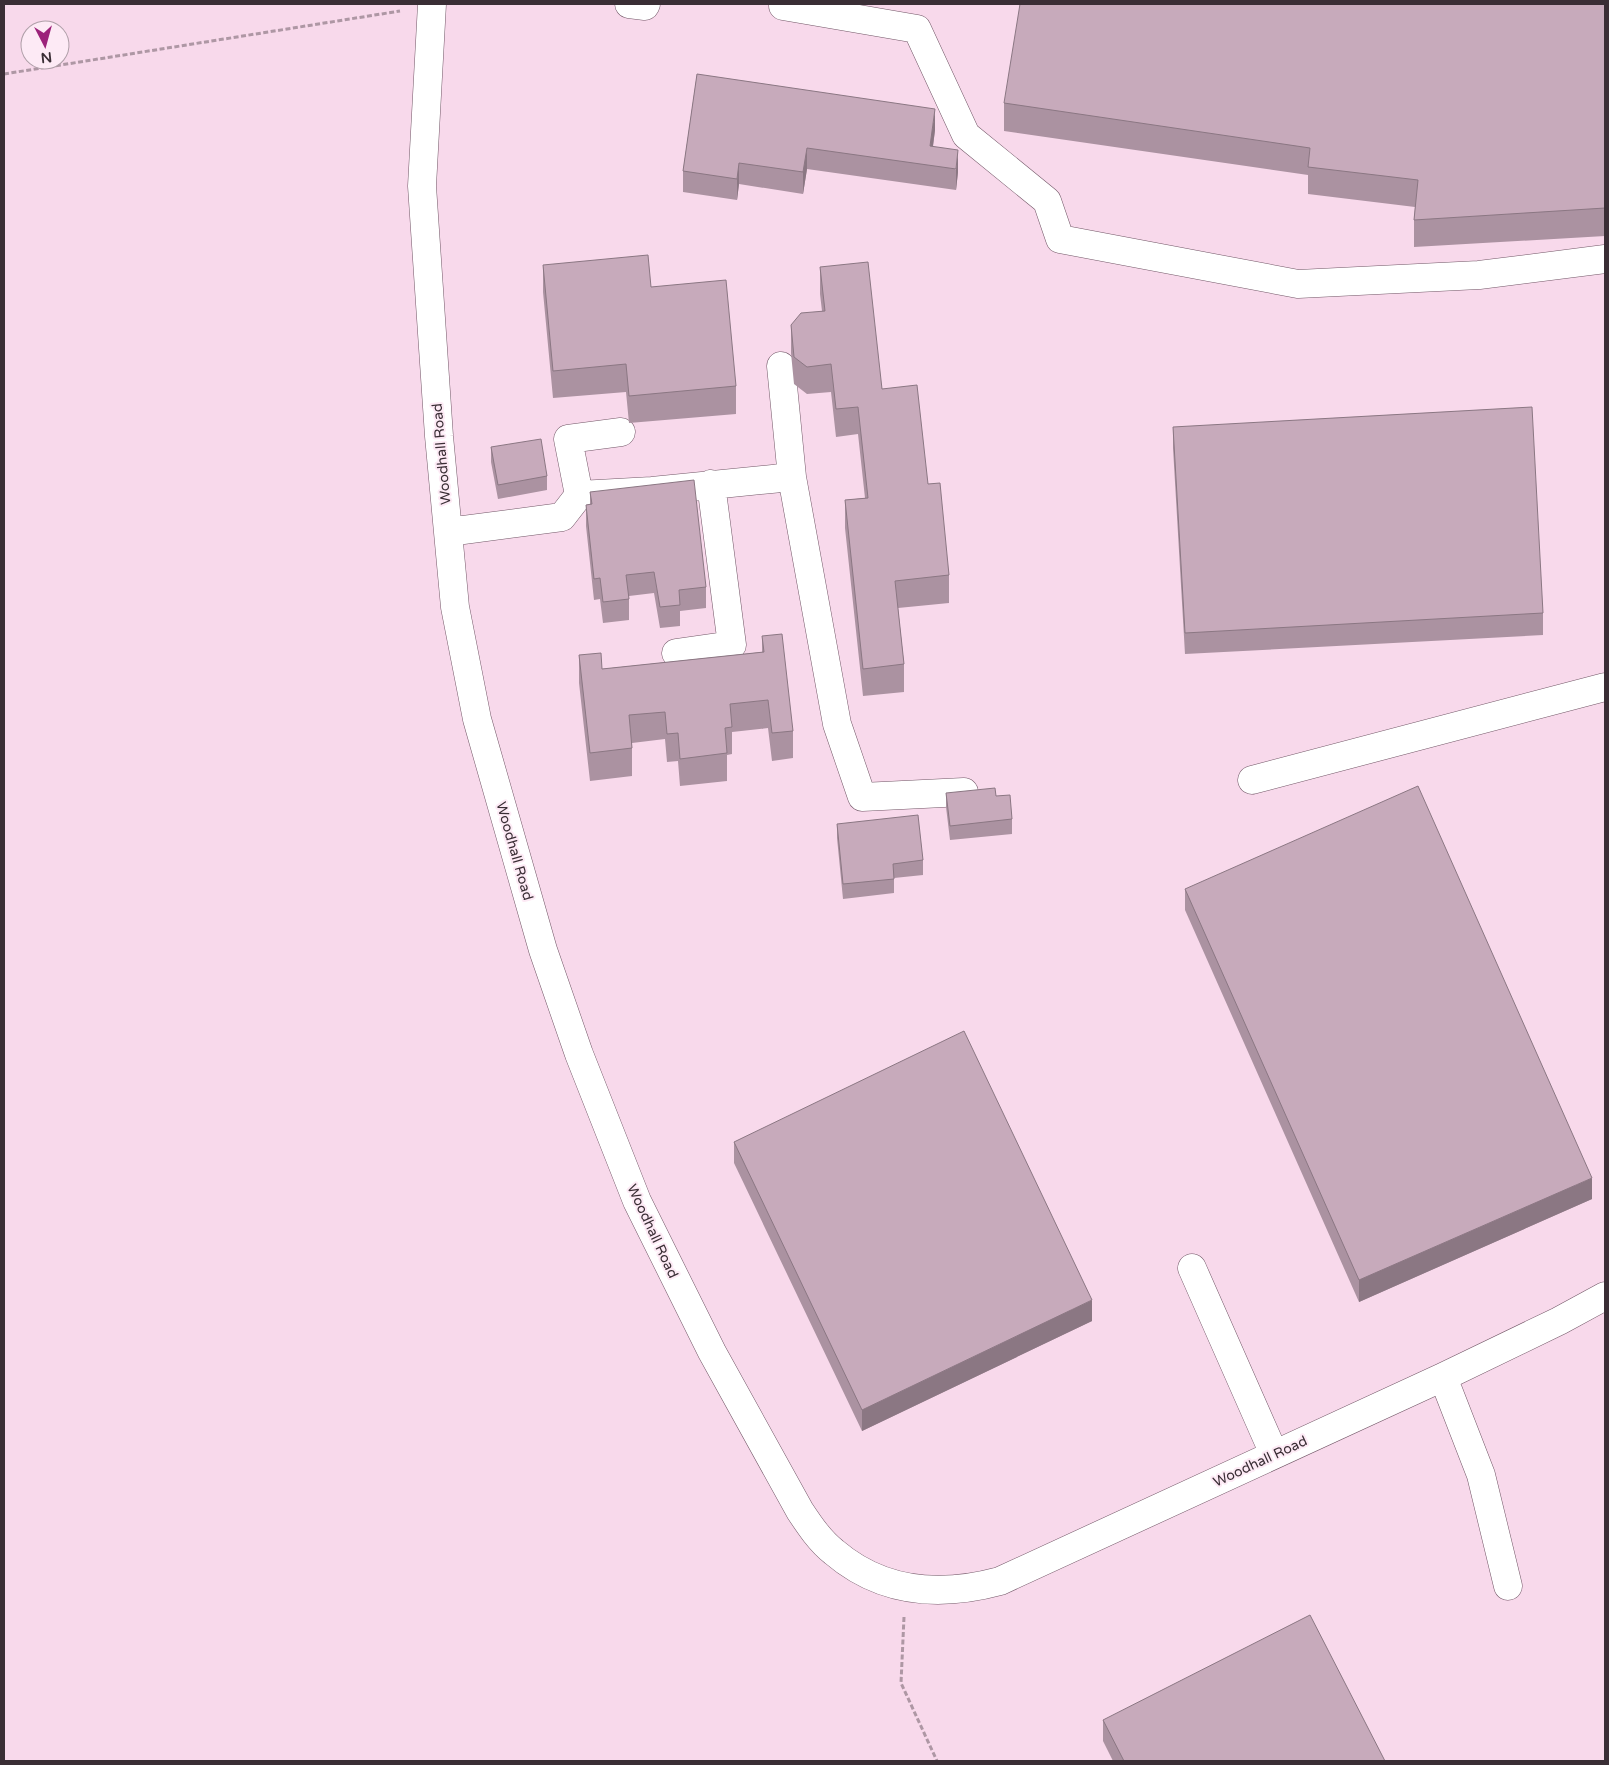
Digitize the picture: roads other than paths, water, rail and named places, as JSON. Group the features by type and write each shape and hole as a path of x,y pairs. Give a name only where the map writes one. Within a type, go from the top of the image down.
{"street":[{"path":"629,4 645,6 646,4"},
{"path":"783,4 783,6 916,29 966,135 1047,201 1060,239 1298,284 1479,275 1605,259"},
{"name":"Woodhall Road","path":"432,5 422,186 439,436 455,607 477,719 543,950 579,1054 637,1201 712,1352 800,1511 815,1533 834,1552 856,1568 879,1580 905,1588 929,1591 953,1590 977,1587 1000,1581 1443,1377 1559,1322 1605,1296"},
{"path":"781,366 792,477 837,724 862,797 964,792"},
{"path":"580,496 568,439 621,432"},
{"path":"448,532 562,516 580,496 792,477"},
{"path":"676,652 732,646 712,484"},
{"path":"1252,780 1605,687"},
{"path":"1192,1268 1274,1454"},
{"path":"1443,1377 1481,1475 1508,1586"}]}
